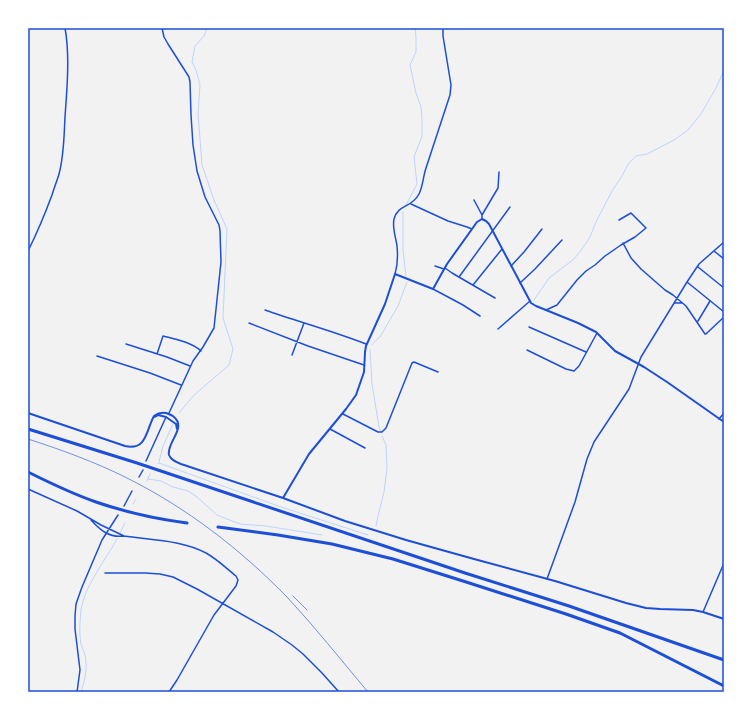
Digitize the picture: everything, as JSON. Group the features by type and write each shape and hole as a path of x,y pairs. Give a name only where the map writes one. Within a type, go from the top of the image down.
{"highway":[{"path":"28,429 569,606 724,660"},
{"path":"28,472 74,494 96,502 141,515 187,523"},
{"path":"218,527 332,544 376,554 456,579 620,632 724,686"}],"street":[{"path":"28,251 39,228 59,175 61,165 67,95 65,28"},
{"path":"146,461 190,366 213,331 216,322 221,267 220,231 201,185 197,171 193,145 189,77 174,56 164,37 162,28"},
{"path":"283,498 305,460 352,402 361,382 367,344 384,304 398,262 398,247 394,220 401,208 411,204 418,197 450,95 451,86 443,28"},
{"path":"482,215 498,188 499,172"},
{"path":"474,200 482,215 482,219"},
{"path":"411,204 448,222 472,229"},
{"path":"459,277 510,207"},
{"path":"546,310 557,305 577,280 586,271 595,266 604,256 635,237 646,228 631,213 619,220"},
{"path":"434,289 445,269 472,229 477,222 482,219"},
{"path":"482,219 489,224 530,301 536,306 597,333 615,351 667,382 724,422"},
{"path":"511,266 542,229"},
{"path":"520,283 562,240"},
{"path":"547,579 575,502 591,448 629,389 641,357 687,282 697,267 724,242"},
{"path":"623,244 631,258 641,269 665,290 682,302 703,332 706,334 724,317"},
{"path":"473,285 502,249"},
{"path":"714,251 724,260"},
{"path":"435,266 445,269 495,298"},
{"path":"697,267 724,288"},
{"path":"395,274 434,289 480,316"},
{"path":"687,282 724,312"},
{"path":"498,329 530,301"},
{"path":"697,322 710,301"},
{"path":"674,303 682,302"},
{"path":"265,310 367,344"},
{"path":"249,323 297,342 364,365"},
{"path":"292,355 304,323"},
{"path":"530,327 586,352"},
{"path":"527,350 566,369 574,371 579,366 597,333"},
{"path":"157,354 163,336 188,344 200,351"},
{"path":"126,344 190,366"},
{"path":"96,356 150,373 181,385"},
{"path":"342,414 378,432 385,431 412,363 414,362 438,372"},
{"path":"28,413 125,446 132,447 143,442 152,419 157,413 161,412 168,414 176,420 178,425 177,431 170,446 169,453 172,459 175,462 209,475 283,498 345,521 406,540 547,579 626,603 646,608 693,610 724,619"},
{"path":"719,419 724,413"},
{"path":"152,419 158,415 166,417 176,424 177,431"},
{"path":"330,429 365,448"},
{"path":"139,477 143,470"},
{"path":"28,489 77,511 91,520 124,536 188,546 200,550 214,558 236,576 238,580 236,586 222,603 207,626 169,692"},
{"path":"124,506 132,491"},
{"path":"77,692 80,670 75,630 76,604 98,550 106,533 118,514"},
{"path":"91,520 100,530 106,533 118,537 124,536"},
{"path":"703,612 724,563"},
{"path":"105,573 160,574 197,589 273,632 292,645 304,654 339,692"}],"waterway":[{"path":"179,413 194,395 229,365 233,349 223,318 227,229 214,200 202,165 198,113 200,85 192,62 195,46 204,36 207,28"},
{"path":"415,28 436,28"},
{"path":"406,205 417,184 414,157 422,136 421,107 416,93 410,65 416,52 415,28"},
{"path":"534,300 549,278 574,259 582,249 590,237 612,191 629,163 636,156 647,154 674,140 688,130 701,114 716,88 724,70"},
{"path":"403,212 403,250 406,276"},
{"path":"372,345 380,337 398,306 407,282"},
{"path":"371,349 372,384 379,427 381,431"},
{"path":"159,462 163,446 173,424"},
{"path":"376,526 384,492 387,468 386,445 382,436"},
{"path":"158,464 159,463 281,507 368,535"},
{"path":"147,481 150,474"},
{"path":"148,479 161,481 173,487 188,491 217,515 240,524 266,526 322,535"},
{"path":"133,504 136,499"},
{"path":"120,533 125,523"},
{"path":"81,692 86,666 86,658 80,640 81,610 83,601 91,582 117,539"}],"railway":[{"path":"28,439 53,447 127,478 171,502 192,516 232,546 269,579 318,632 368,692"},
{"path":"293,596 307,610"}]}
